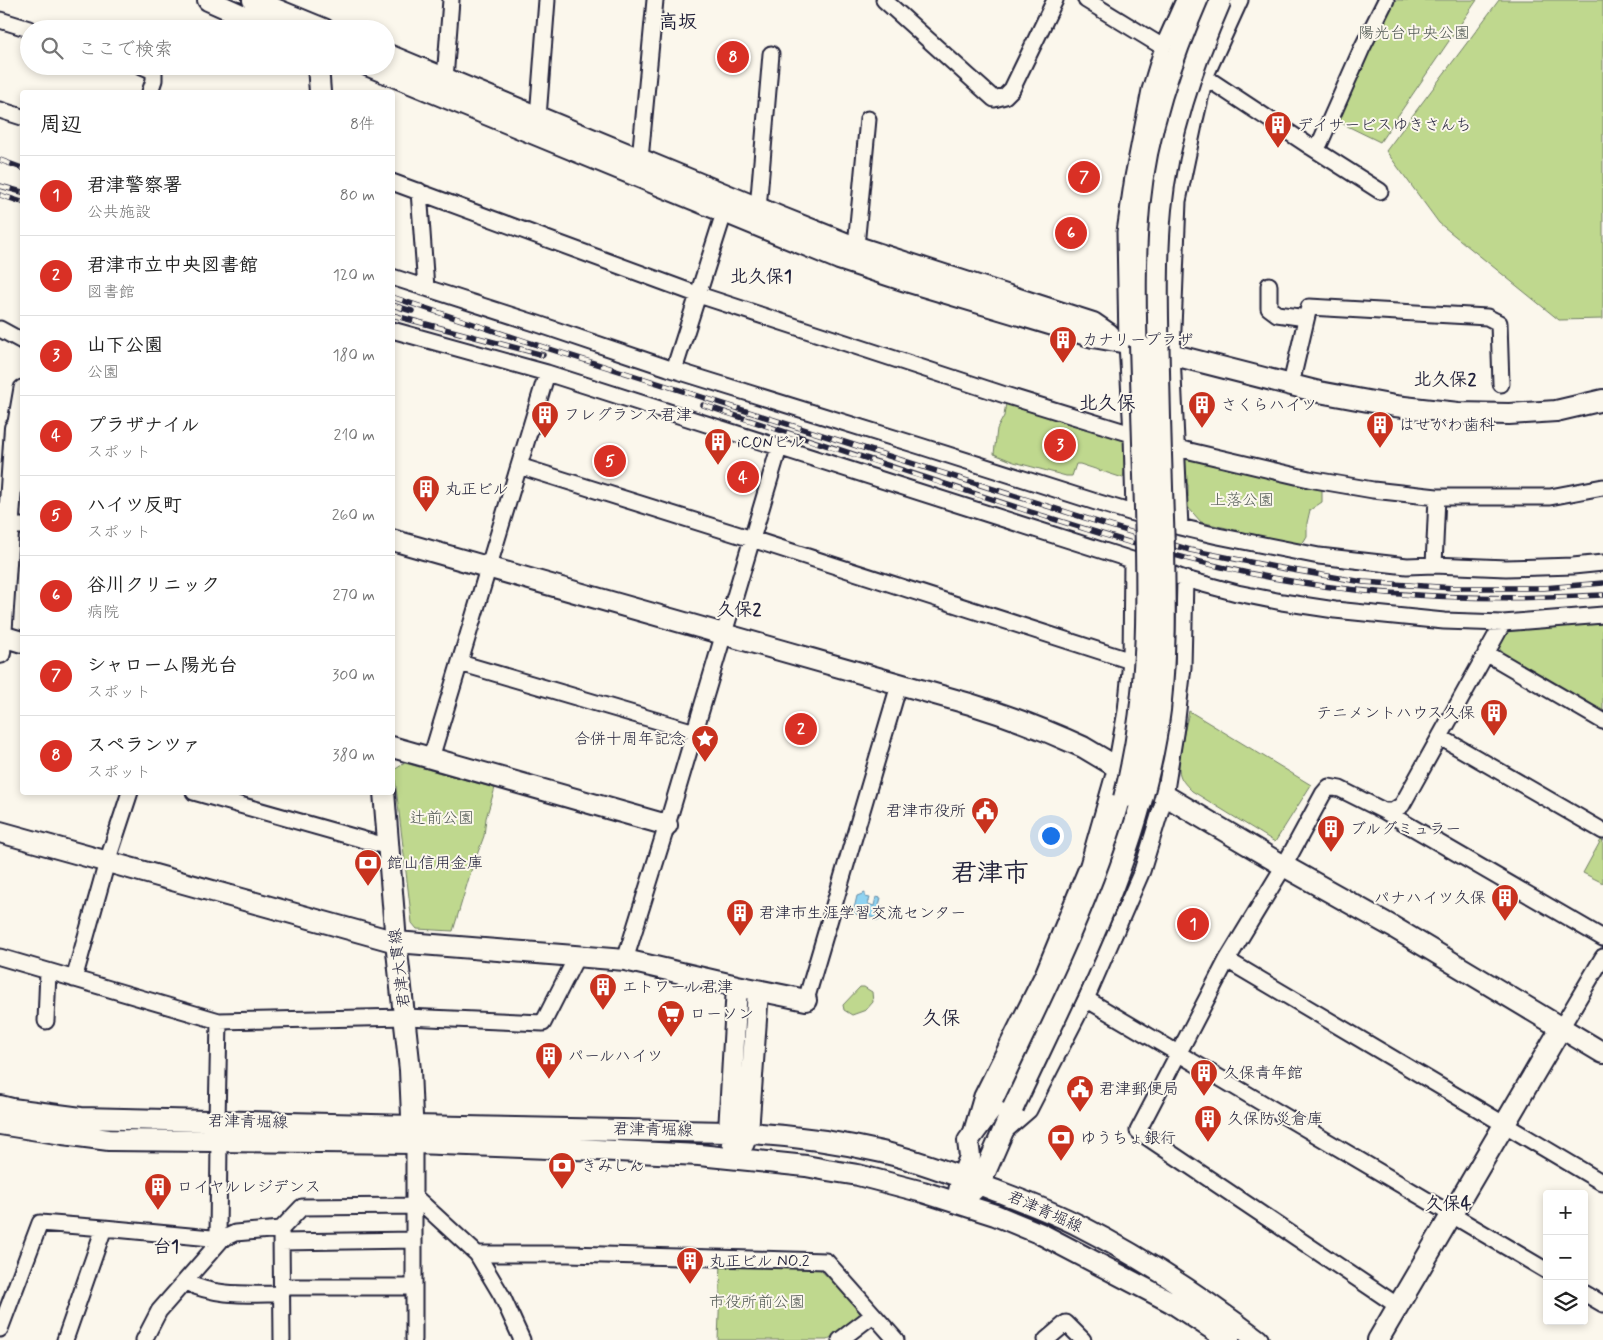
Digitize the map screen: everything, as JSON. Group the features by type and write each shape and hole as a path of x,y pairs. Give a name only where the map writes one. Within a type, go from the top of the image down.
{"street":[{"path":"208,0 253,20"},
{"path":"253,0 302,20"},
{"path":"445,79 450,0"},
{"path":"538,117 547,0"},
{"path":"640,159 656,0"},
{"path":"884,0 994,99 1005,96 1012,89 1056,0"},
{"path":"1086,0 1163,47"},
{"path":"1134,513 1132,434 1123,342 1125,232 1133,177 1150,90 1163,47 1184,0"},
{"path":"1002,1133 1004,1106 1096,882 1116,828 1133,766 1142,709 1146,652 1147,583 1139,290 1143,206 1155,130 1170,75 1201,0"},
{"path":"968,1141 1004,1106 1082,961 1132,833 1150,770 1160,710 1164,656 1157,294 1161,208 1174,134 1188,82 1221,0"},
{"path":"1180,527 1178,448 1172,354 1178,201 1206,77 1240,0"},
{"path":"1311,147 1320,143 1362,48 1386,0"},
{"path":"0,20 20,26"},
{"path":"758,208 772,54"},
{"path":"395,58 758,208 856,246 1093,323 1123,342"},
{"path":"151,90 154,75"},
{"path":"319,75 320,90"},
{"path":"391,75 839,259 1093,337 1123,342 1320,392 1395,406 1458,413 1509,414 1556,411 1603,400"},
{"path":"1206,77 1380,191"},
{"path":"0,110 20,116"},
{"path":"856,246 868,119"},
{"path":"395,183 699,295 1005,395 1178,448 1309,479 1372,490 1437,497 1550,497 1603,487"},
{"path":"419,191 426,288"},
{"path":"674,370 724,212"},
{"path":"395,278 674,370 1180,527 1319,556 1407,566 1434,565 1506,568 1603,563"},
{"path":"1269,285 1269,308 1276,314 1306,318"},
{"path":"1291,384 1309,307 1487,316 1499,323 1501,384"},
{"path":"0,329 20,340"},
{"path":"395,331 547,373 1132,560 1185,579 1237,593 1335,610 1444,621 1503,623 1603,615"},
{"path":"432,758 547,373"},
{"path":"20,396 12,428 16,526 0,642 20,642"},
{"path":"625,960 667,825 778,448"},
{"path":"519,466 1131,661"},
{"path":"1434,565 1437,497"},
{"path":"395,541 1013,717 1083,747 1284,866 1393,927 1603,1053"},
{"path":"971,1181 968,1141 982,1096 1043,974 1088,865 1116,767 1126,711 1131,661 1132,560"},
{"path":"957,1204 1002,1133 1029,1110 1086,999 1142,871 1165,796 1176,727 1182,668 1185,579"},
{"path":"1384,811 1393,811 1402,805 1503,623"},
{"path":"1486,653 1603,721"},
{"path":"460,663 694,732"},
{"path":"0,832 396,942 625,960 758,991 806,1000 899,685"},
{"path":"1440,737 1603,831"},
{"path":"395,748 667,825"},
{"path":"1398,1306 1138,1131 1227,960 1284,866 1323,794 1329,787 1340,788 1384,811 1603,938"},
{"path":"74,979 107,862 129,795"},
{"path":"205,795 389,847"},
{"name":"君津大貫線","path":"384,795 396,942 406,1017 413,1135"},
{"path":"0,957 219,1021 406,1017 543,1022 577,956"},
{"path":"1378,1340 1603,957"},
{"path":"1227,960 1603,1183"},
{"path":"46,1021 48,972"},
{"path":"737,986 739,1159"},
{"path":"738,1132 758,991"},
{"path":"1086,999 1543,1269"},
{"path":"217,1121 219,1021"},
{"name":"君津青堀線","path":"0,1106 81,1118 217,1121 604,1150 699,1155 806,1166 858,1175 995,1215 1041,1234 1171,1302 1228,1340"},
{"name":"君津青堀線","path":"0,1124 109,1140 219,1141 413,1135 738,1132 776,1134 836,1143 882,1152 930,1166 1020,1200 1079,1225 1144,1262 1219,1310 1258,1340"},
{"path":"413,1135 414,1340"},
{"path":"144,1340 159,1311 220,1238 219,1141"},
{"path":"282,1340 281,1235 302,1207 414,1201 477,1254 502,1296 522,1340"},
{"path":"0,1329 40,1223 220,1238 235,1233 414,1240"},
{"path":"65,1340 104,1228"},
{"path":"477,1254 568,1254 826,1261 896,1340"},
{"path":"185,1282 199,1288 221,1293 414,1288"},
{"path":"1588,1295 1603,1304"},
{"path":"840,1340 873,1315"},
{"path":"1046,1340 1066,1323 1084,1340"}],"green space":[{"name":"陽光台中央公園","path":"1393,0 1477,0 1380,142 1337,121"},
{"path":"1499,0 1603,0 1603,319 1559,320 1439,223 1386,151"},
{"path":"1019,392 1054,401 1124,437 1127,452 1123,478 1080,464 1076,464 1072,476 1066,476 1014,462 994,454 997,429 1004,416 1007,396"},
{"name":"上落公園","path":"1187,453 1322,488 1322,502 1310,510 1307,536 1304,541 1299,545 1201,522 1186,505 1188,485 1183,477 1184,459"},
{"path":"1603,620 1603,713 1502,653 1499,647 1507,626"},
{"path":"1189,711 1311,785 1275,842 1192,791 1183,781 1180,775 1179,762"},
{"name":"辻前公園","path":"405,763 495,788 486,818 484,836 471,871 453,931 417,929 412,923 395,769"},
{"path":"1601,840 1603,841 1603,883 1583,873"},
{"path":"860,987 864,987 872,992 873,1002 866,1010 852,1015 844,1010 843,1005"},
{"name":"市役所前公園","path":"721,1263 817,1267 860,1307 859,1316 827,1340 718,1340"}],"water":[{"path":"865,893 865,897 870,898 868,904 874,906 876,897 881,898 879,905 882,906 880,915 883,916 880,920 874,920 874,918 853,913 857,896"}],"railway":[{"path":"0,160 20,167"},
{"path":"0,186 20,191"},
{"path":"0,195 20,201"},
{"path":"395,298 537,345 1190,550 1363,582 1454,588 1544,588 1603,583"},
{"path":"395,306 412,311"},
{"path":"395,316 543,355"},
{"path":"703,405 1091,531 1151,549 1242,572 1314,585 1396,594 1479,598 1603,595"}],"place":[{"name":"スペランツァ","path":"733,57"},
{"name":"デイサービスゆきさんち","path":"1278,149"},
{"name":"シャローム陽光台","path":"1084,177"},
{"name":"谷川クリニック","path":"1071,233"},
{"name":"カナリープラザ","path":"1063,364"},
{"name":"さくらハイツ","path":"1202,429"},
{"name":"フレグランス君津","path":"545,439"},
{"name":"山下公園","path":"1060,445"},
{"name":"はせがわ歯科","path":"1380,449"},
{"name":"ハイツ反町","path":"610,461"},
{"name":"iCONビル","path":"718,466"},
{"name":"プラザナイル","path":"743,477"},
{"name":"丸正ビル","path":"426,513"},
{"name":"君津市立中央図書館","path":"801,729"},
{"name":"テニメントハウス久保","path":"1494,737"},
{"name":"合併十周年記念","path":"705,763"},
{"name":"君津市役所","path":"985,835"},
{"name":"ブルグミュラー","path":"1331,853"},
{"name":"館山信用金庫","path":"368,887"},
{"name":"パナハイツ久保","path":"1505,922"},
{"name":"君津警察署","path":"1193,924"},
{"name":"君津市生涯学習交流センター","path":"740,937"},
{"name":"エトワール君津","path":"603,1011"},
{"name":"ローソン","path":"671,1038"},
{"name":"パールハイツ","path":"549,1080"},
{"name":"久保青年館","path":"1204,1097"},
{"name":"君津郵便局","path":"1080,1113"},
{"name":"久保防災倉庫","path":"1208,1143"},
{"name":"ゆうちょ銀行","path":"1061,1162"},
{"name":"きみしん","path":"562,1190"},
{"name":"ロイヤルレジデンス","path":"158,1211"},
{"name":"丸正ビル NO.2","path":"690,1285"}],"district":[{"name":"高坂","path":"678,22"},
{"name":"北久保1","path":"761,277"},
{"name":"北久保2","path":"1445,380"},
{"name":"北久保","path":"1107,403"},
{"name":"久保2","path":"739,610"},
{"name":"君津市","path":"990,874"},
{"name":"久保","path":"941,1018"},
{"name":"久保4","path":"1448,1204"},
{"name":"台1","path":"166,1247"}]}
